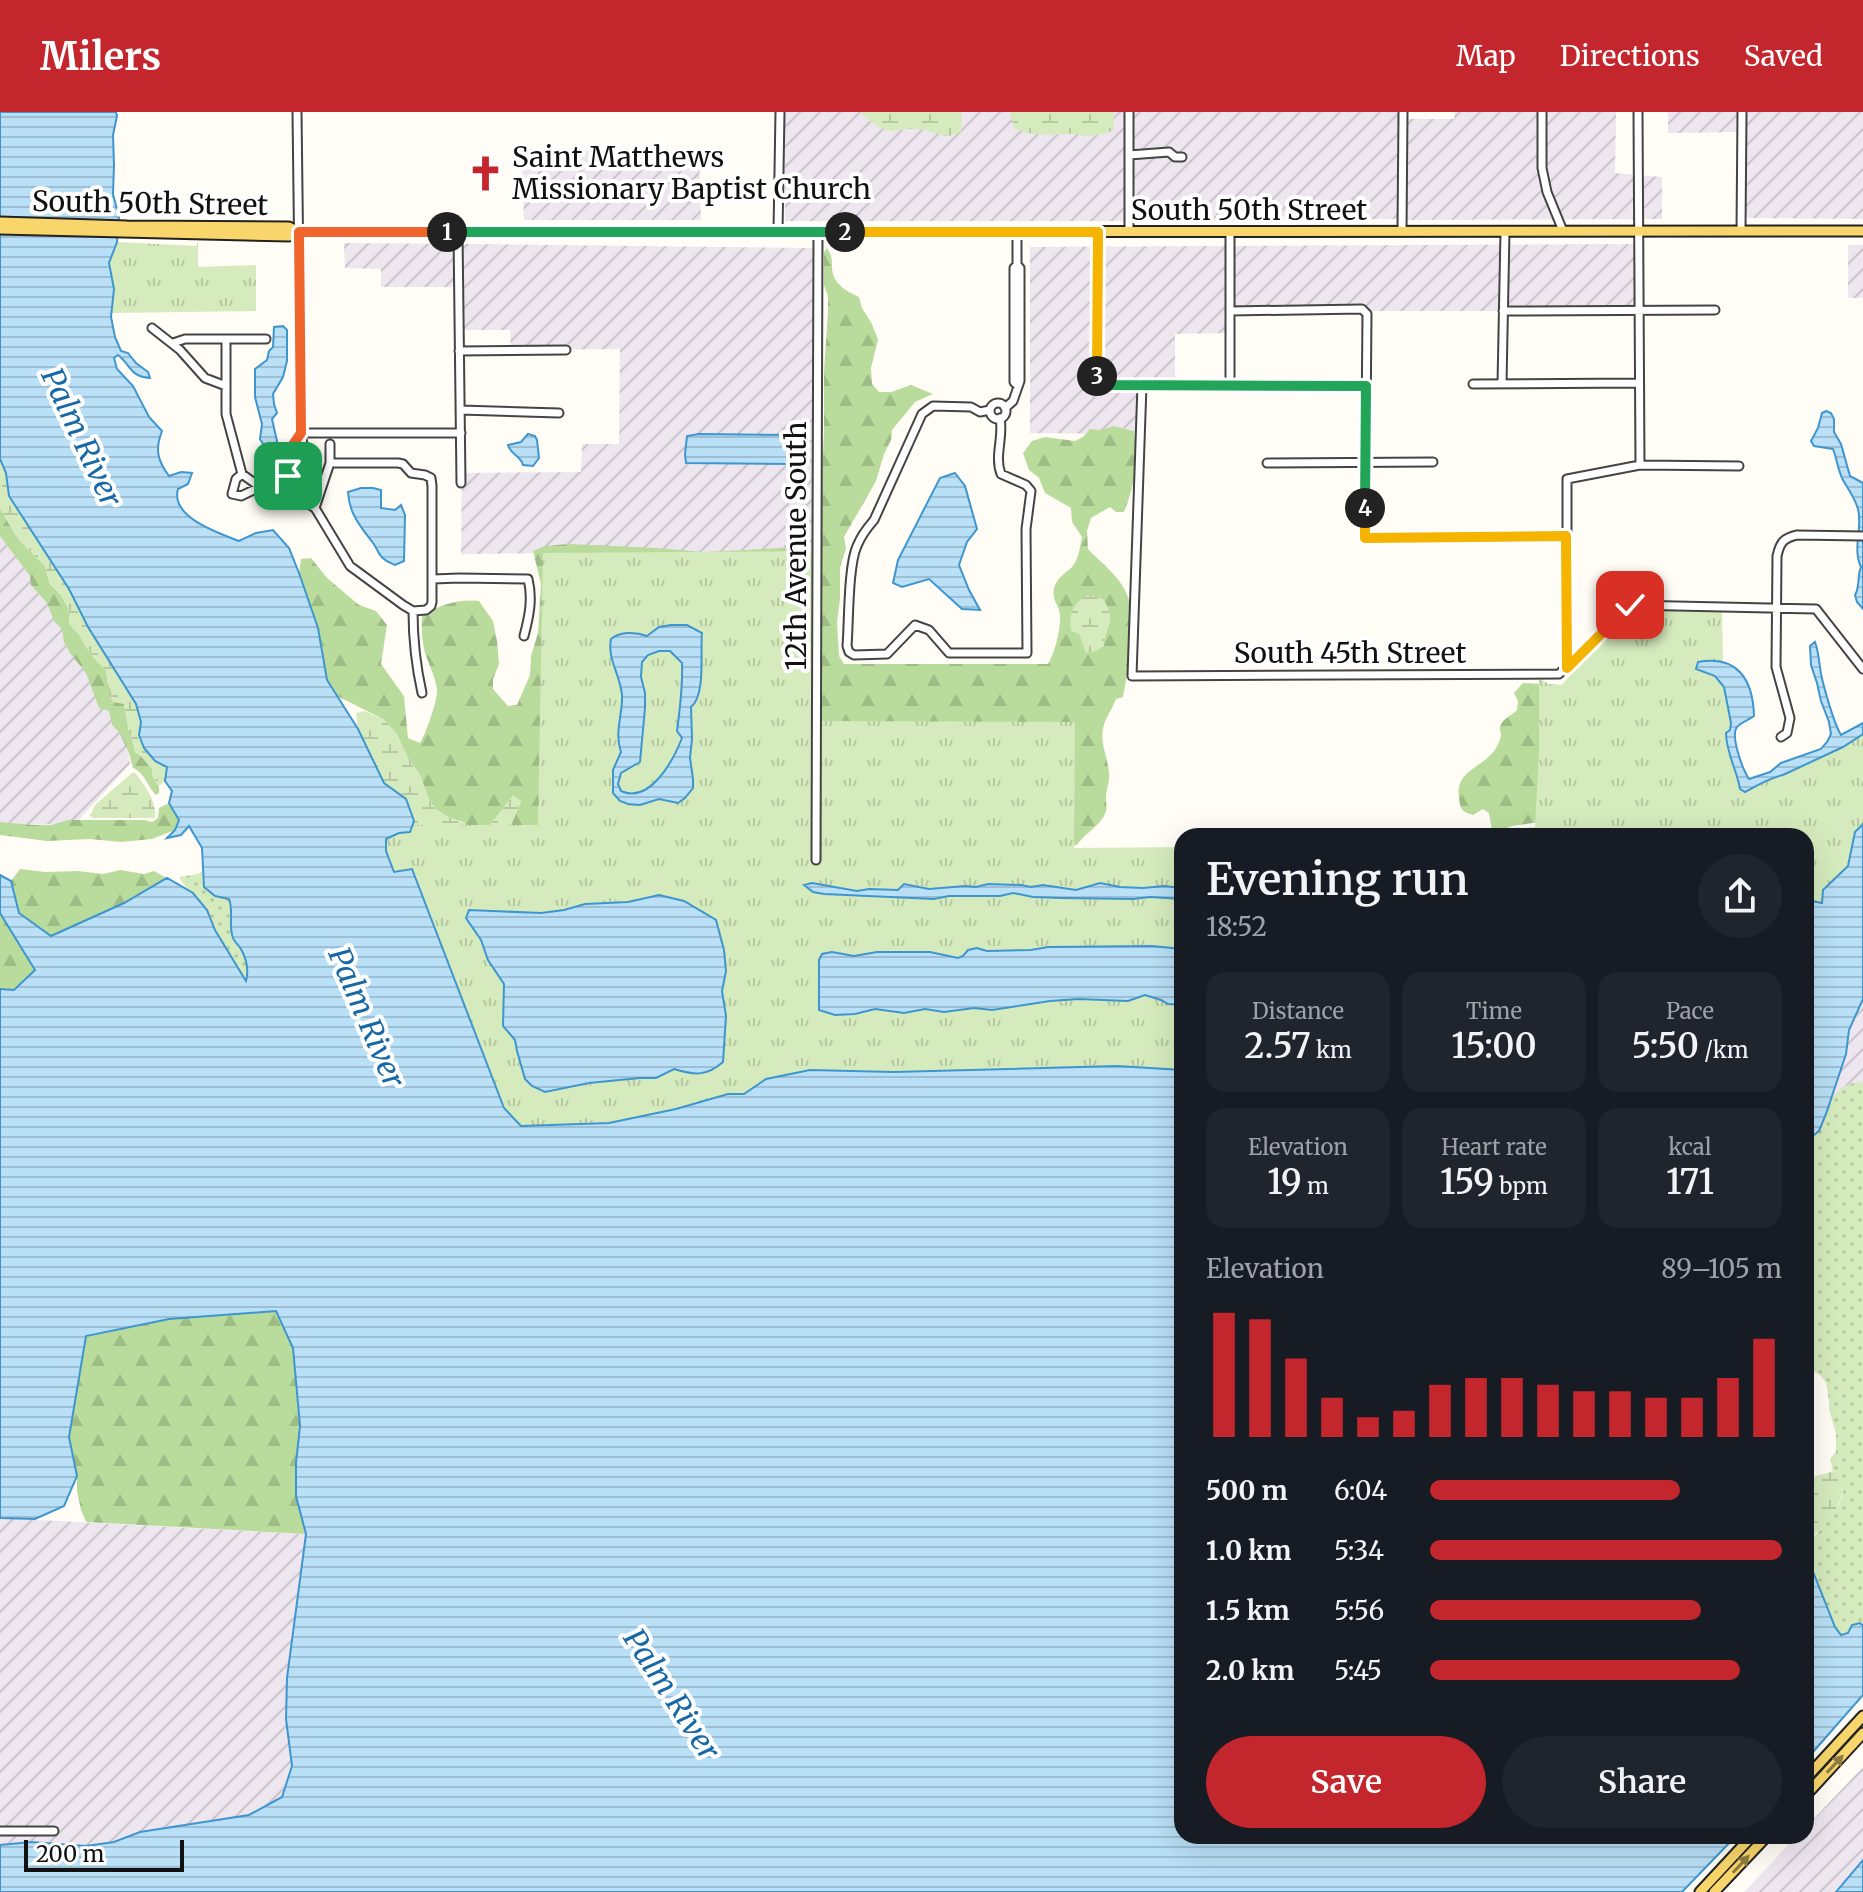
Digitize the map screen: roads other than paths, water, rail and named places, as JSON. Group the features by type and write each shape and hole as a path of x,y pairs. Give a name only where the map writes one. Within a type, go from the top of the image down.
{"main road":[{"name":"South 50th Street","path":"0,222 127,230"},
{"name":"South 50th Street","path":"0,229 289,227 299,232 1863,231"},
{"path":"1814,1769 1863,1716"},
{"path":"1814,1786 1863,1733"},
{"path":"1700,1892 1745,1844"},
{"path":"1714,1892 1759,1844"}],"street":[{"path":"286,491 305,457 301,433 297,112"},
{"path":"778,232 780,112"},
{"path":"1129,112 1129,232"},
{"path":"1402,231 1403,112"},
{"path":"1542,112 1544,180 1563,231"},
{"path":"1638,112 1640,465"},
{"path":"1741,231 1742,112"},
{"path":"1129,155 1169,152 1175,157 1182,157"},
{"path":"1230,231 1230,386"},
{"path":"1502,384 1505,231"},
{"path":"458,232 461,483"},
{"name":"12th Avenue South","path":"816,860 818,232"},
{"path":"1000,418 1013,401 1018,386 1014,382 1017,232"},
{"path":"1098,232 1100,385 1366,386"},
{"path":"1230,311 1362,309 1367,314 1365,538 1566,536"},
{"path":"1503,311 1715,310"},
{"path":"152,328 173,343 205,378 226,386"},
{"path":"173,343 185,339 266,339"},
{"path":"226,340 228,424 242,474 260,487 286,491 315,508 350,566 413,611 426,610 431,606 433,579 431,478 411,473 398,463 330,463"},
{"path":"459,351 566,350"},
{"path":"1473,384 1639,383"},
{"name":"South 45th Street","path":"1142,385 1132,676 1559,674 1567,668"},
{"path":"1000,418 1002,438 998,468 1001,474 1026,485 1031,491 1026,529 1027,653 949,653 929,630 915,625 887,654 854,655 849,652 855,549 874,520 922,414 933,406 971,407 980,412 990,410 996,403 1005,408"},
{"path":"460,410 559,413"},
{"path":"990,410 993,417 1000,418"},
{"path":"301,433 461,433"},
{"path":"286,491 286,452 301,433"},
{"path":"315,508 330,463 330,444"},
{"path":"1267,463 1433,462"},
{"path":"1567,668 1567,479 1640,465 1739,466"},
{"path":"288,471 297,473"},
{"path":"242,474 236,479 232,494 241,496 260,487"},
{"path":"1781,737 1787,733 1790,718 1776,667 1777,556 1780,543 1787,537 1797,535 1863,536"},
{"path":"433,579 528,579 531,590 530,616 524,636"},
{"path":"1567,668 1630,605 1816,609 1863,669"},
{"path":"413,611 413,636 422,693"},
{"path":"0,1831 54,1831"}],"water":[{"name":"Palm River","path":"0,112 116,112 113,194 119,217 117,242 109,263 114,289 111,317 121,351 128,353 148,372 150,378 135,373 118,355 114,358 117,369 133,386 149,417 162,431 158,454 169,476 181,472 192,473 188,484 178,489 177,499 188,516 239,541 273,530 289,548 318,628 327,680 358,729 384,783 406,799 414,821 410,832 386,839 386,851 394,872 412,869 504,1108 521,1126 609,1123 728,1094 744,1094 766,1079 810,1070 894,1072 1117,1066 1174,1070 1174,1844 1728,1844 1682,1892 0,1892 0,1845 31,1842 86,1846 114,1842 140,1832 249,1815 282,1797 292,1766 286,1719 287,1678 306,1534 296,1496 300,1426 293,1348 276,1311 169,1319 86,1336 69,1437 77,1476 64,1506 35,1519 0,1518 0,989 14,990 35,970 0,913 0,875 11,881 19,913 51,936 124,903 167,878 193,893 207,910 215,930 246,981 247,965 232,933 229,899 215,896 204,887 202,848 189,826 181,835 167,838 179,820 169,803 172,791 165,781 167,767 155,761 144,748 139,735 141,722 136,704 88,627 69,589 9,496 6,473 0,459"},
{"path":"283,326 287,330 287,361 283,377 273,394 277,413 272,419 277,441 267,450 260,439 262,424 255,397 255,369 267,360 273,347 274,327"},
{"path":"1826,411 1834,419 1834,432 1841,444 1850,476 1863,483 1863,609 1855,595 1861,567 1857,553 1858,509 1841,476 1833,449 1814,446 1811,441 1822,413"},
{"path":"528,434 537,440 539,458 533,466 523,465 508,445 521,442"},
{"path":"799,435 802,436 805,462 686,463 687,436"},
{"path":"955,473 965,486 977,529 967,542 959,565 980,610 962,609 929,579 902,587 893,583 898,560 940,478"},
{"path":"361,488 381,490 381,508 395,510 401,505 405,515 404,561 395,565 382,558 356,520 348,492"},
{"path":"687,625 702,633 701,683 691,707 693,788 678,803 659,799 640,805 628,804 613,793 613,770 621,752 618,737 622,695 611,653 611,639 628,633 647,636 659,627","holes":["670,651 682,663 677,731 682,738 673,758 651,786 632,793 621,791 618,784 621,773 640,762 645,708 642,662 648,655"]},
{"path":"1815,642 1824,688 1838,730 1841,735 1863,723 1863,734 1843,747 1745,792 1740,789 1728,748 1726,733 1731,723 1724,687 1715,676 1696,669 1698,662 1723,662 1733,666 1746,681 1754,716 1737,727 1735,738 1749,779 1770,772 1781,763 1821,749 1831,734 1811,665 1810,646"},
{"path":"1863,824 1863,999 1849,1030 1846,1054 1826,1114 1814,1135 1814,902 1822,903 1823,890 1848,866 1855,832"},
{"path":"812,883 857,891 898,890 904,884 929,889 988,884 1043,885 1076,890 1100,883 1120,887 1174,887 1174,898 1061,898 1013,893 934,899 824,894 813,892 804,885"},
{"path":"659,895 684,901 716,920 726,971 722,991 726,1016 723,1062 700,1073 674,1069 656,1078 589,1083 545,1092 532,1086 525,1079 515,1040 503,1026 504,984 466,918 469,910 541,913"},
{"path":"1048,947 1174,948 1174,1004 1145,995 1128,1001 1078,999 992,1010 974,1008 944,1012 925,1009 904,1013 875,1009 835,1015 819,1010 819,960 822,954 832,952 854,956 877,952 930,952 958,958 968,950 977,948 987,951"},
{"path":"1814,1574 1841,1635 1848,1633 1852,1625 1860,1623 1863,1626 1863,1695 1814,1751"},
{"path":"1863,1860 1863,1892 1836,1892"}],"place":[{"name":"Saint Matthews Missionary Baptist Church","path":"486,173"}]}
